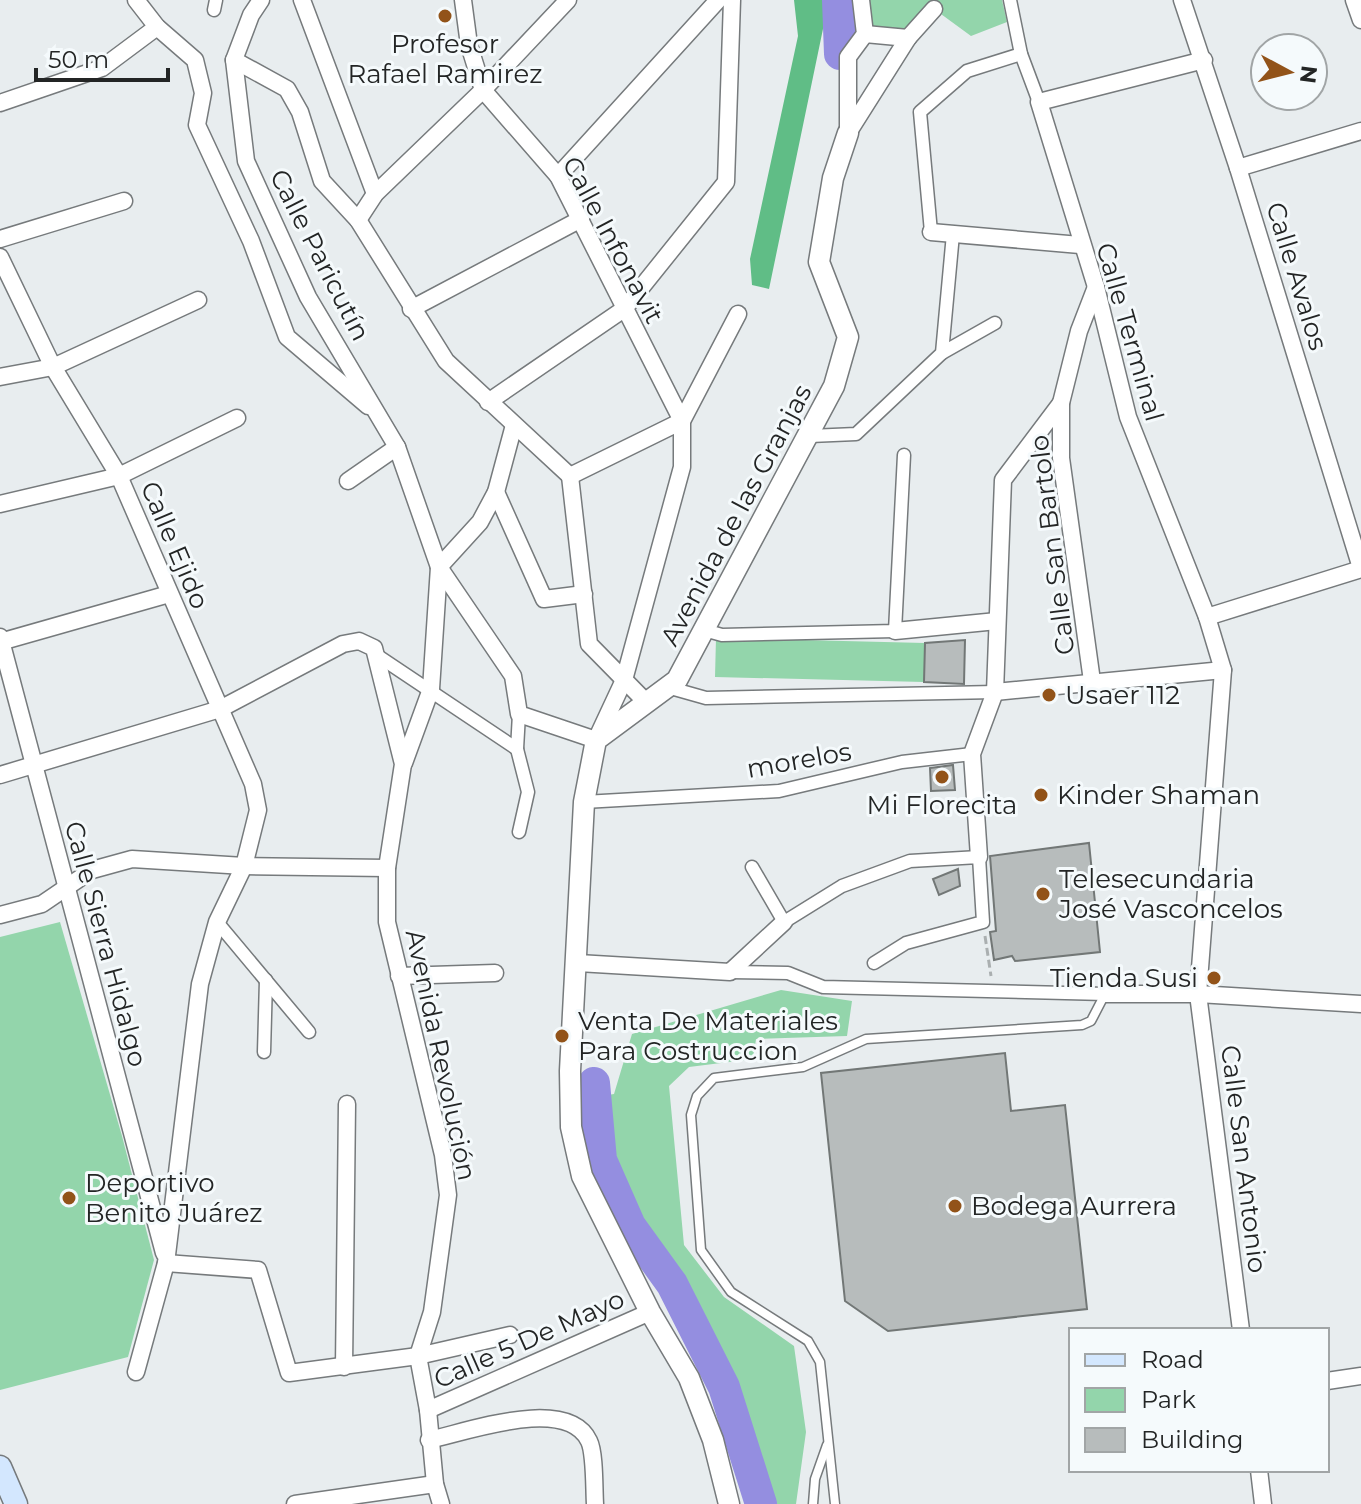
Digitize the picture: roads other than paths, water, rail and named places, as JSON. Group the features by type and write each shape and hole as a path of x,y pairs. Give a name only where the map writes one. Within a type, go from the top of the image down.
{"main road":[{"path":"0,1467 16,1504"}],"street":[{"path":"136,0 157,27 195,60 203,93 197,125 251,241 287,337 378,414"},
{"name":"Calle Paricutín","path":"261,0 251,15 234,60 246,161 308,297 397,447 439,567"},
{"path":"302,0 375,194"},
{"name":"Calle Infonavit","path":"463,0 469,45 483,90 558,176 682,421"},
{"path":"358,220 375,194 483,90 568,0"},
{"path":"558,176 718,0"},
{"path":"488,402 624,309 726,182 732,0"},
{"path":"861,0 865,34 908,38"},
{"path":"1010,0 1021,54 967,71 920,112 931,232 1080,245"},
{"name":"Calle Avalos","path":"1182,0 1204,60 1361,568"},
{"path":"1354,0 1361,20"},
{"path":"848,133 908,38 938,4"},
{"path":"0,103 102,68 157,27"},
{"name":"Avenida de las Granjas","path":"596,740 677,680 834,386 848,337 819,262 833,178 848,133 848,57 865,34"},
{"name":"Calle Terminal","path":"1021,54 1039,102 1080,245 1096,287 1128,417 1207,617 1223,670"},
{"path":"234,60 287,89 300,112 322,181 358,220 446,361 570,476 589,644 646,702"},
{"path":"1039,102 1204,60"},
{"path":"1238,168 1361,131"},
{"path":"0,239 124,201"},
{"path":"411,309 581,219"},
{"path":"942,353 953,234"},
{"name":"Calle Ejido","path":"0,257 53,367 119,476 253,784 258,810 244,866 217,922 200,984 166,1263 136,1372"},
{"path":"874,963 906,943 983,922 972,754 995,692 1003,480 1061,403 1079,331 1096,287"},
{"path":"0,377 53,367 198,300"},
{"path":"570,476 682,421 738,314"},
{"path":"810,436 856,434 942,353 995,323"},
{"name":"Calle San Bartolo","path":"1061,403 1061,458 1092,681"},
{"path":"0,504 119,476 237,418"},
{"name":"Avenida de las Granjas","path":"682,421 682,467 624,680 596,740 584,802 570,1071 571,1127 582,1176 650,1312 689,1378 713,1440 729,1504"},
{"path":"403,764 431,689 439,567 480,522 496,492 514,425"},
{"path":"348,481 397,447"},
{"path":"895,631 904,455"},
{"path":"496,492 544,599 584,594"},
{"path":"439,567 513,676 519,714 517,749 528,792 519,832"},
{"path":"1207,617 1361,568"},
{"path":"0,641 169,594"},
{"path":"704,630 722,635 895,631 997,621"},
{"name":"Calle Sierra Hidalgo","path":"0,641 166,1263"},
{"path":"0,775 220,709 343,644 368,644 378,656 517,749"},
{"name":"Avenida Revolución","path":"378,656 403,764 387,868 387,922 443,1155 448,1195 432,1312 418,1356 428,1410 435,1484 441,1504"},
{"path":"667,687 706,698 995,692 1223,670"},
{"name":"Calle San Antonio","path":"1223,670 1198,994 1241,1328"},
{"path":"519,714 596,740"},
{"name":"morelos","path":"584,802 779,791 902,762 972,754"},
{"path":"730,972 784,922 842,886 910,861 979,857"},
{"path":"0,915 42,904 92,870 132,859 244,866 387,868"},
{"path":"752,867 784,922"},
{"path":"217,922 309,1032"},
{"path":"578,963 788,973 823,987 1198,994 1361,1004"},
{"path":"399,976 495,973"},
{"path":"264,1052 266,980"},
{"path":"344,1367 347,1104"},
{"path":"166,1263 258,1270 289,1373 418,1356 510,1335"},
{"name":"Calle 5 De Mayo","path":"428,1410 650,1312"},
{"path":"1329,1381 1361,1376"},
{"path":"429,1440 537,1416 571,1423 589,1441 595,1504"},
{"path":"1259,1472 1263,1504"},
{"path":"295,1504 435,1484"}],"lane":[{"path":"835,1504 820,1362 808,1341 731,1292 701,1250 691,1115 697,1096 714,1078 803,1067 866,1039 1082,1025 1091,1021 1105,994"},
{"path":"813,1504 815,1479 827,1444"}],"waterway":[{"path":"838,0 840,54"},
{"path":"594,1083 601,1160 630,1226 672,1284 724,1387 761,1504"}],"place":[{"name":"Profesor Rafael Ramirez","path":"445,16"},
{"name":"Usaer 112","path":"1049,695"},
{"name":"Mi Florecita","path":"942,777"},
{"name":"Kinder Shaman","path":"1041,795"},
{"name":"Telesecundaria José Vasconcelos","path":"1043,894"},
{"name":"Tienda Susi","path":"1214,978"},
{"name":"Venta De Materiales Para Costruccion","path":"562,1036"},
{"name":"Deportivo Benito Juárez","path":"69,1198"},
{"name":"Bodega Aurrera","path":"955,1206"}]}
